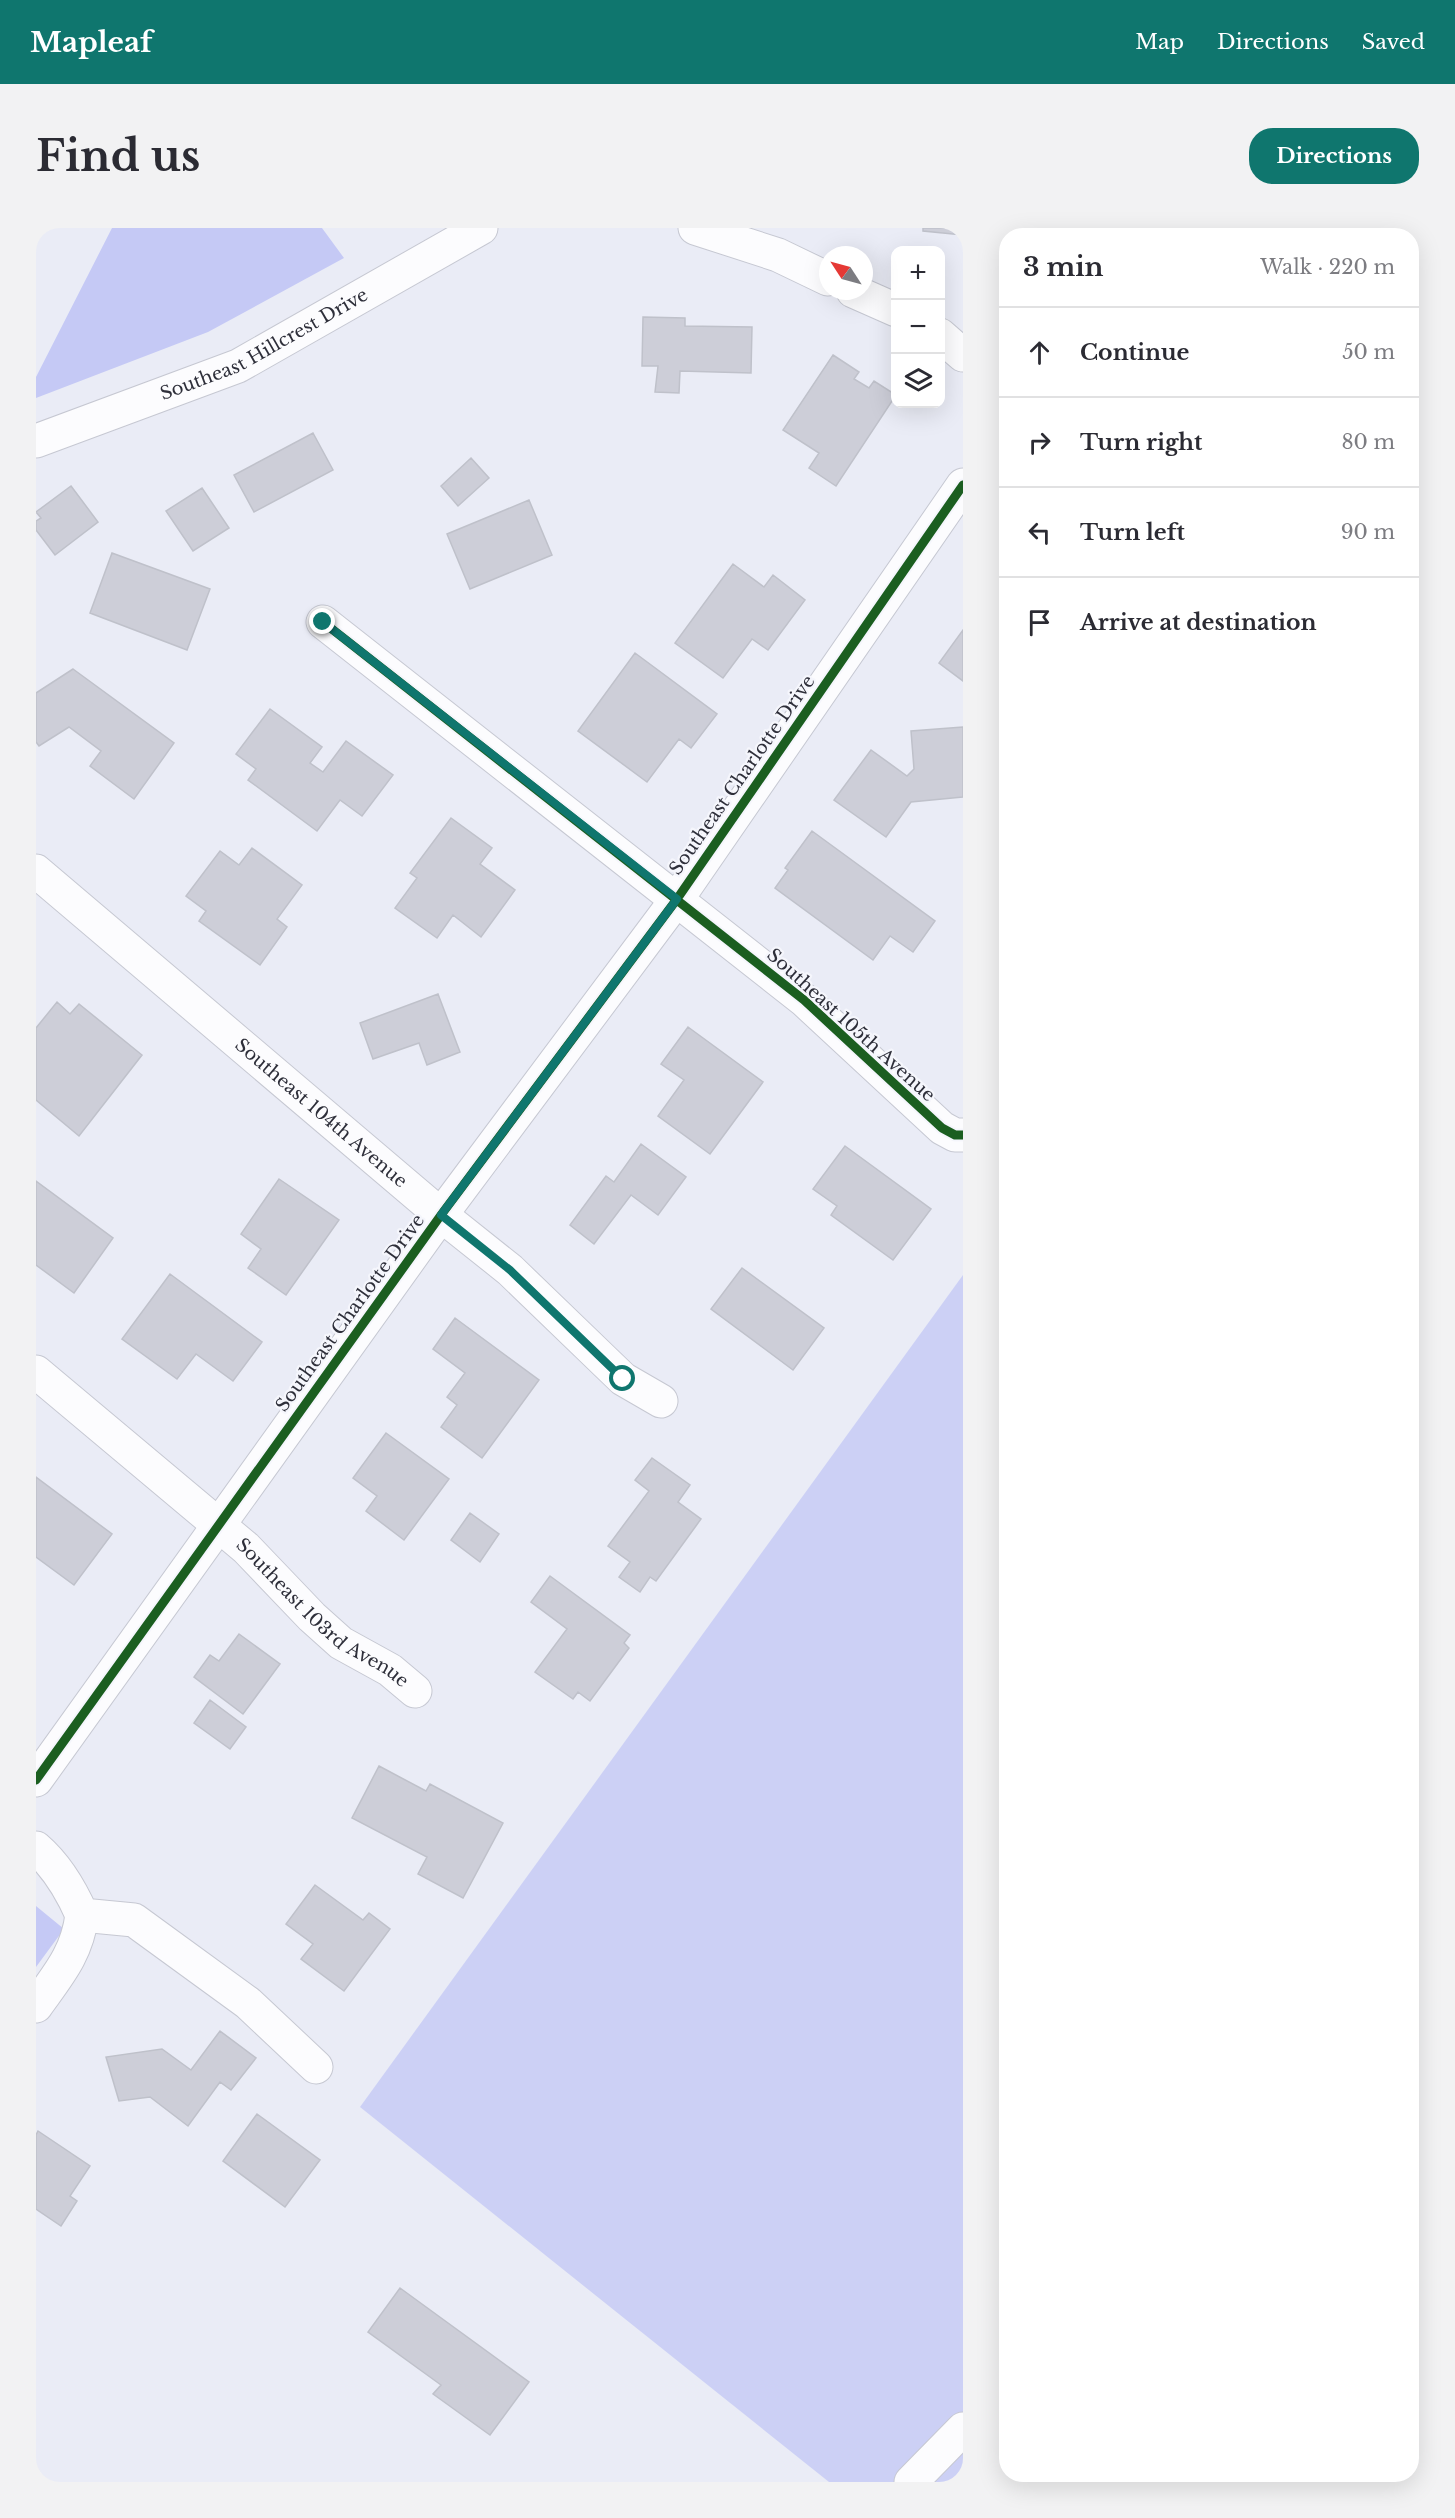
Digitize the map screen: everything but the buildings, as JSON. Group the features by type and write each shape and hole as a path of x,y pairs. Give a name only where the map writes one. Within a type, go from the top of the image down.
{"street":[{"name":"Southeast Hillcrest Drive","path":"36,441 238,366 481,228"},
{"path":"695,228 778,255 819,275"},
{"path":"873,300 891,308"},
{"path":"945,339 963,355"},
{"name":"Southeast Charlotte Drive","path":"36,1780 441,1215 677,899 963,485"},
{"name":"Southeast 105th Avenue","path":"323,622 804,1000 942,1128 955,1135 963,1135"},
{"name":"Southeast 104th Avenue","path":"36,871 441,1215 510,1270 623,1379 661,1401"},
{"name":"Southeast 103rd Avenue","path":"36,1372 219,1524 274,1575 312,1617 341,1643 390,1670 415,1691"},
{"path":"36,1848 71,1889 82,1915 79,1936 70,1958 36,2006"},
{"path":"82,1915 134,1920 248,2003 316,2067"},
{"path":"911,2482 963,2429"}],"shaded area":[{"path":"112,228 322,228 344,258 208,332 36,398 36,377"},
{"path":"963,1275 963,2482 829,2482 360,2107"},
{"path":"36,1906 64,1929 36,1967"}],"cycle path":[{"path":"36,1780 441,1215 677,899 963,485"},
{"path":"323,622 804,1000 942,1128 955,1135 963,1135"}],"route":[{"path":"323,622 677,899 441,1215 510,1270 623,1379"}]}
